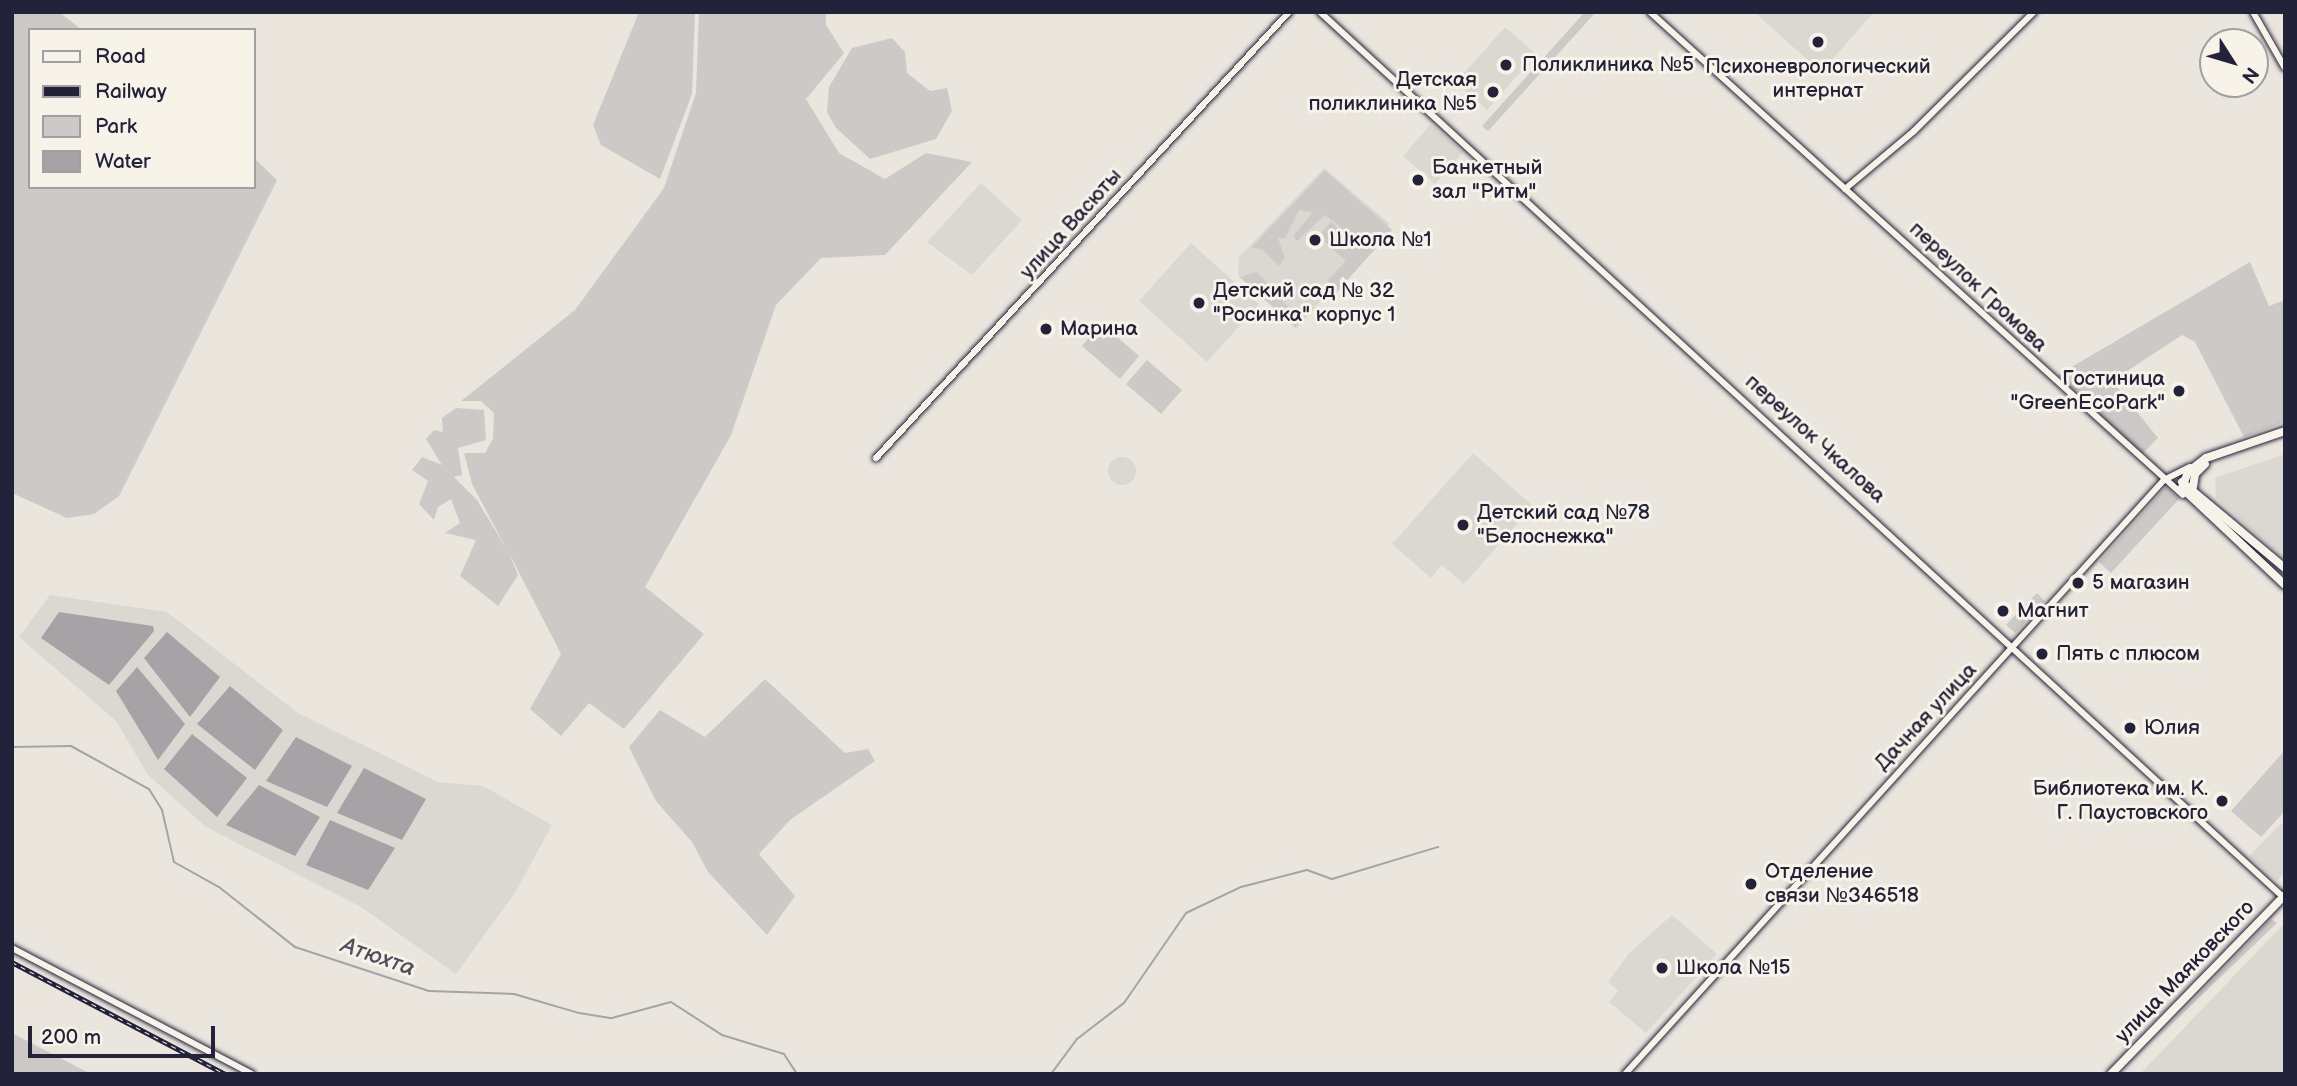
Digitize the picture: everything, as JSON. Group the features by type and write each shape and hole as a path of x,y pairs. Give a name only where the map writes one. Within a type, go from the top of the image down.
{"main road":[{"name":"Дачная улица","path":"2198,466 2285,431"},
{"name":"Дачная улица","path":"2198,466 2285,436"},
{"path":"2183,495 2182,482 2198,466"},
{"path":"2193,487 2198,466"},
{"path":"2182,482 2193,487 2285,568"},
{"name":"переулок Громова","path":"2183,495 2285,585"},
{"name":"улица Маяковского","path":"2111,1074 2284,896"}],"street":[{"name":"улица Васюты","path":"876,458 1289,12"},
{"name":"переулок Чкалова","path":"1320,12 2015,646 2284,896"},
{"name":"переулок Громова","path":"1650,12 2183,495"},
{"path":"1845,189 1914,131 2034,12"},
{"path":"2253,12 2285,68"},
{"name":"Дачная улица","path":"1625,1074 2164,480 2198,466"},
{"path":"2164,480 2182,482"},
{"path":"12,948 252,1074"}],"shaded area":[{"name":"Психоневрологический интернат","path":"1754,12 1874,12 1821,72"},
{"path":"1505,27 1536,54 1487,110 1456,82"},
{"path":"1431,124 1463,152 1435,184 1403,156"},
{"name":"Школа №1","path":"1324,168 1390,224 1296,329 1239,277 1239,257"},
{"path":"981,183 1022,220 972,275 927,242"},
{"name":"Детский сад № 32 \"Росинка\" корпус 1","path":"1191,243 1259,304 1207,362 1139,301"},
{"name":"Детский сад №78 \"Белоснежка\"","path":"1473,453 1533,506 1464,584 1442,565 1431,578 1392,544"},
{"path":"2285,454 2285,560 2216,498 2215,478"},
{"path":"1122,457 1132,461 1136,471 1132,481 1122,485 1112,481 1108,471 1112,461"},
{"path":"50,595 167,612 298,713 438,782 483,786 552,825 515,893 456,974 361,907 206,827 148,775 116,721 19,637"},
{"path":"2285,820 2285,872 2277,881 2249,856"},
{"name":"Школа №15","path":"1672,915 1717,954 1646,1033 1609,1002 1618,991 1608,982 1630,952"},
{"path":"2285,923 2285,1074 2140,1074 2274,934"}],"green space":[{"path":"12,12 59,12 79,28 28,28 28,189 256,189 256,160 277,180 119,496 94,514 67,518 12,493"},
{"path":"639,12 695,12 692,94 660,179 601,145 593,125"},
{"path":"699,12 826,12 826,25 844,53 806,99 839,153 885,179 926,153 972,162 885,255 821,258 776,305 731,435 645,587 704,634 624,729 589,703 561,736 530,709 561,654 509,553 518,575 498,606 460,576 476,540 445,533 460,523 451,499 438,507 434,520 419,504 428,481 412,470 422,457 442,465 426,439 434,430 443,432 442,418 456,408 484,410 486,440 458,448 462,475 454,477 477,500 506,548 472,484 464,453 485,453 493,439 494,413 481,401 461,401 575,310 664,188 696,93"},
{"path":"1585,12 1596,12 1488,131 1482,126"},
{"path":"892,38 905,52 907,73 930,91 947,88 952,111 936,139 870,159 836,128 827,112 829,87 852,48"},
{"path":"1325,170 1392,230 1334,295 1328,280 1362,244 1325,215 1297,241 1293,236 1313,212 1299,210 1285,238 1278,238 1285,258 1279,266 1262,249 1251,248"},
{"path":"1331,222 1360,248 1347,262 1318,236"},
{"path":"2250,262 2269,306 2285,300 2285,422 2244,437 2195,342 2182,335 2112,381 2158,438 2142,454 2058,375"},
{"path":"1257,272 1301,321 1295,327 1240,277"},
{"path":"1101,323 1139,356 1120,379 1082,346"},
{"path":"1147,360 1182,390 1161,414 1126,384"},
{"path":"2166,487 2179,499 2111,573 2099,562"},
{"path":"2037,593 2045,601 2015,633 2006,625"},
{"path":"765,679 845,753 868,749 875,761 790,820 759,854 795,896 767,935 708,872 692,842 656,801 629,747 660,710 705,737"},
{"path":"2285,750 2285,811 2261,837 2231,811"},
{"path":"2271,919 2277,923 2154,1041"},
{"path":"12,1033 91,1074 12,1074"}],"water":[{"path":"59,612 153,626 154,631 109,685 41,638"},
{"path":"167,632 220,677 190,717 144,658"},
{"path":"137,667 185,724 158,760 116,691"},
{"path":"230,686 283,730 255,770 197,724"},
{"path":"192,734 247,778 217,817 164,769"},
{"path":"296,737 352,766 327,807 266,781"},
{"path":"364,768 426,799 402,840 337,813"},
{"path":"259,785 320,817 295,856 226,825"},
{"path":"330,820 395,848 368,890 306,865"}],"waterway":[{"name":"Атюхта","path":"12,747 71,746 149,789 162,810 174,862 219,887 295,947 429,991 514,994 579,1013 612,1018 671,1002 722,1035 784,1054 797,1074"},
{"path":"1051,1074 1077,1039 1124,1003 1186,913 1241,887 1307,870 1332,879 1438,847"}],"railway":[{"path":"12,962 225,1074"}],"place":[{"name":"Психоневрологический интернат","path":"1818,42"},
{"name":"Поликлиника №5","path":"1506,65"},
{"name":"Детская поликлиника №5","path":"1493,92"},
{"name":"Банкетный зал \"Ритм\"","path":"1418,180"},
{"name":"Школа №1","path":"1315,240"},
{"name":"Детский сад № 32 \"Росинка\" корпус 1","path":"1199,303"},
{"name":"Марина","path":"1046,329"},
{"name":"Гостиница \"GreenEcoPark\"","path":"2179,391"},
{"name":"Детский сад №78 \"Белоснежка\"","path":"1463,525"},
{"name":"5 магазин","path":"2078,583"},
{"name":"Магнит","path":"2003,611"},
{"name":"Пять с плюсом","path":"2042,654"},
{"name":"Юлия","path":"2130,728"},
{"name":"Библиотека им. К. Г. Паустовского","path":"2222,801"},
{"name":"Отделение связи №346518","path":"1751,884"},
{"name":"Школа №15","path":"1662,968"}]}
